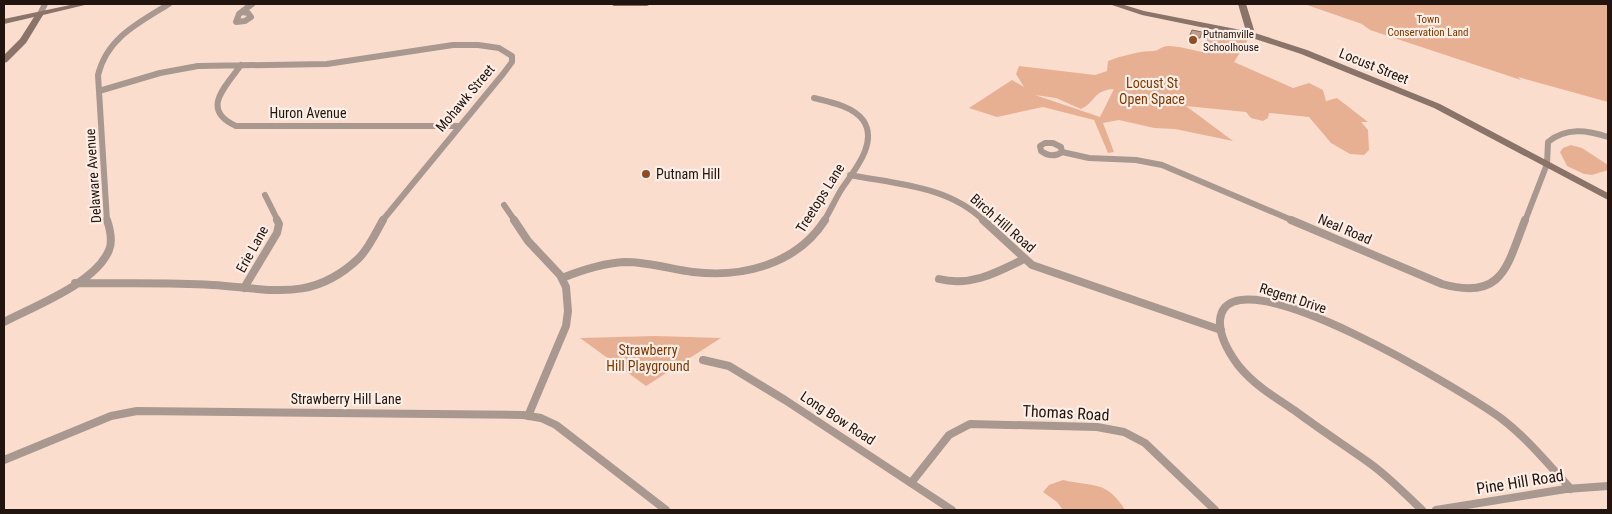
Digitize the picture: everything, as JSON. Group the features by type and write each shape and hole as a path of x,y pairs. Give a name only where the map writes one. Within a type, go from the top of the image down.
{"main road":[{"path":"4,22 85,4"},
{"path":"614,4 647,4"},
{"name":"Locust Street","path":"1113,4 1142,13 1251,35 1304,52 1430,104 1608,197"},
{"path":"1242,4 1251,35"},
{"path":"4,60 23,41 40,14"},
{"path":"4,22 30,29"}],"street":[{"path":"40,14 44,4"},
{"name":"Delaware Avenue","path":"4,322 75,283 99,266 110,248 111,233 106,216 99,69 105,51 115,40 169,4"},
{"path":"242,12 252,4"},
{"name":"Mohawk Street","path":"75,283 212,285 291,291 322,282 360,257 387,213 512,62 512,56 508,52 492,46 440,46 327,64 199,66 178,69 99,91"},
{"name":"Huron Avenue","path":"241,65 216,105 216,112 220,118 236,126 459,126"},
{"name":"Treetops Lane","path":"562,278 586,269 618,262 636,262 703,273 746,270 771,263 794,252 809,241 866,148 867,126 845,106 814,98"},
{"name":"Neal Road","path":"1062,152 1092,158 1133,158 1162,165 1442,284 1479,289 1492,283 1508,265 1547,164 1548,142 1556,135 1570,131 1582,131 1608,136"},
{"name":"Birch Hill Road","path":"850,175 937,192 978,214 1032,265 1221,330"},
{"name":"Erie Lane","path":"244,288 277,233 278,224 265,195"},
{"path":"504,205 528,241 562,278 567,293 566,326 528,416"},
{"path":"940,279 950,282 972,281 1024,259"},
{"name":"Regent Drive","path":"1221,330 1220,322 1223,308 1235,299 1246,298 1268,302 1359,336 1493,413 1520,433 1572,489"},
{"path":"1221,330 1232,356 1246,375 1262,389 1371,464 1422,510"},
{"name":"Long Bow Road","path":"703,360 729,366 952,510"},
{"name":"Strawberry Hill Lane","path":"4,460 111,416 137,411 488,413 528,416 541,418 556,426 666,510"},
{"name":"Thomas Road","path":"911,483 949,435 970,424 1097,427 1124,432 1144,443 1216,510"},
{"name":"Pine Hill Road","path":"1436,510 1572,489 1608,486"}],"green space":[{"name":"Town Conservation Land","path":"1304,4 1608,4 1608,102 1518,77 1521,80 1370,30 1362,24"},
{"name":"Locust St Open Space","path":"1210,30 1249,38 1234,62 1293,88 1309,83 1323,90 1326,101 1337,98 1368,122 1361,122 1368,130 1369,150 1364,155 1350,154 1331,143 1309,117 1269,113 1268,118 1263,121 1251,118 1246,112 1186,106 1233,141 1175,129 1154,128 1119,120 1103,123 1114,152 1108,153 1094,120 1043,107 997,117 969,108 1012,80 1024,87 1016,74 1019,66 1095,75 1107,71 1108,61 1130,54 1155,51 1166,46 1203,52","holes":["1114,89 1100,117 1035,95 1056,98 1081,109 1098,94"]},
{"path":"1571,145 1582,148 1608,165 1608,170 1592,175 1584,174 1567,166 1560,152 1563,148"},
{"name":"Strawberry Hill Playground","path":"656,336 721,338 646,386 580,338"},
{"path":"1063,480 1105,489 1118,500 1125,510 1063,510 1057,502 1043,492 1049,485"}],"building":[{"path":"1192,30 1202,32 1200,38 1190,35"}],"place":[{"name":"Putnamville Schoolhouse","path":"1193,40"},
{"name":"Putnam Hill","path":"646,174"}]}
